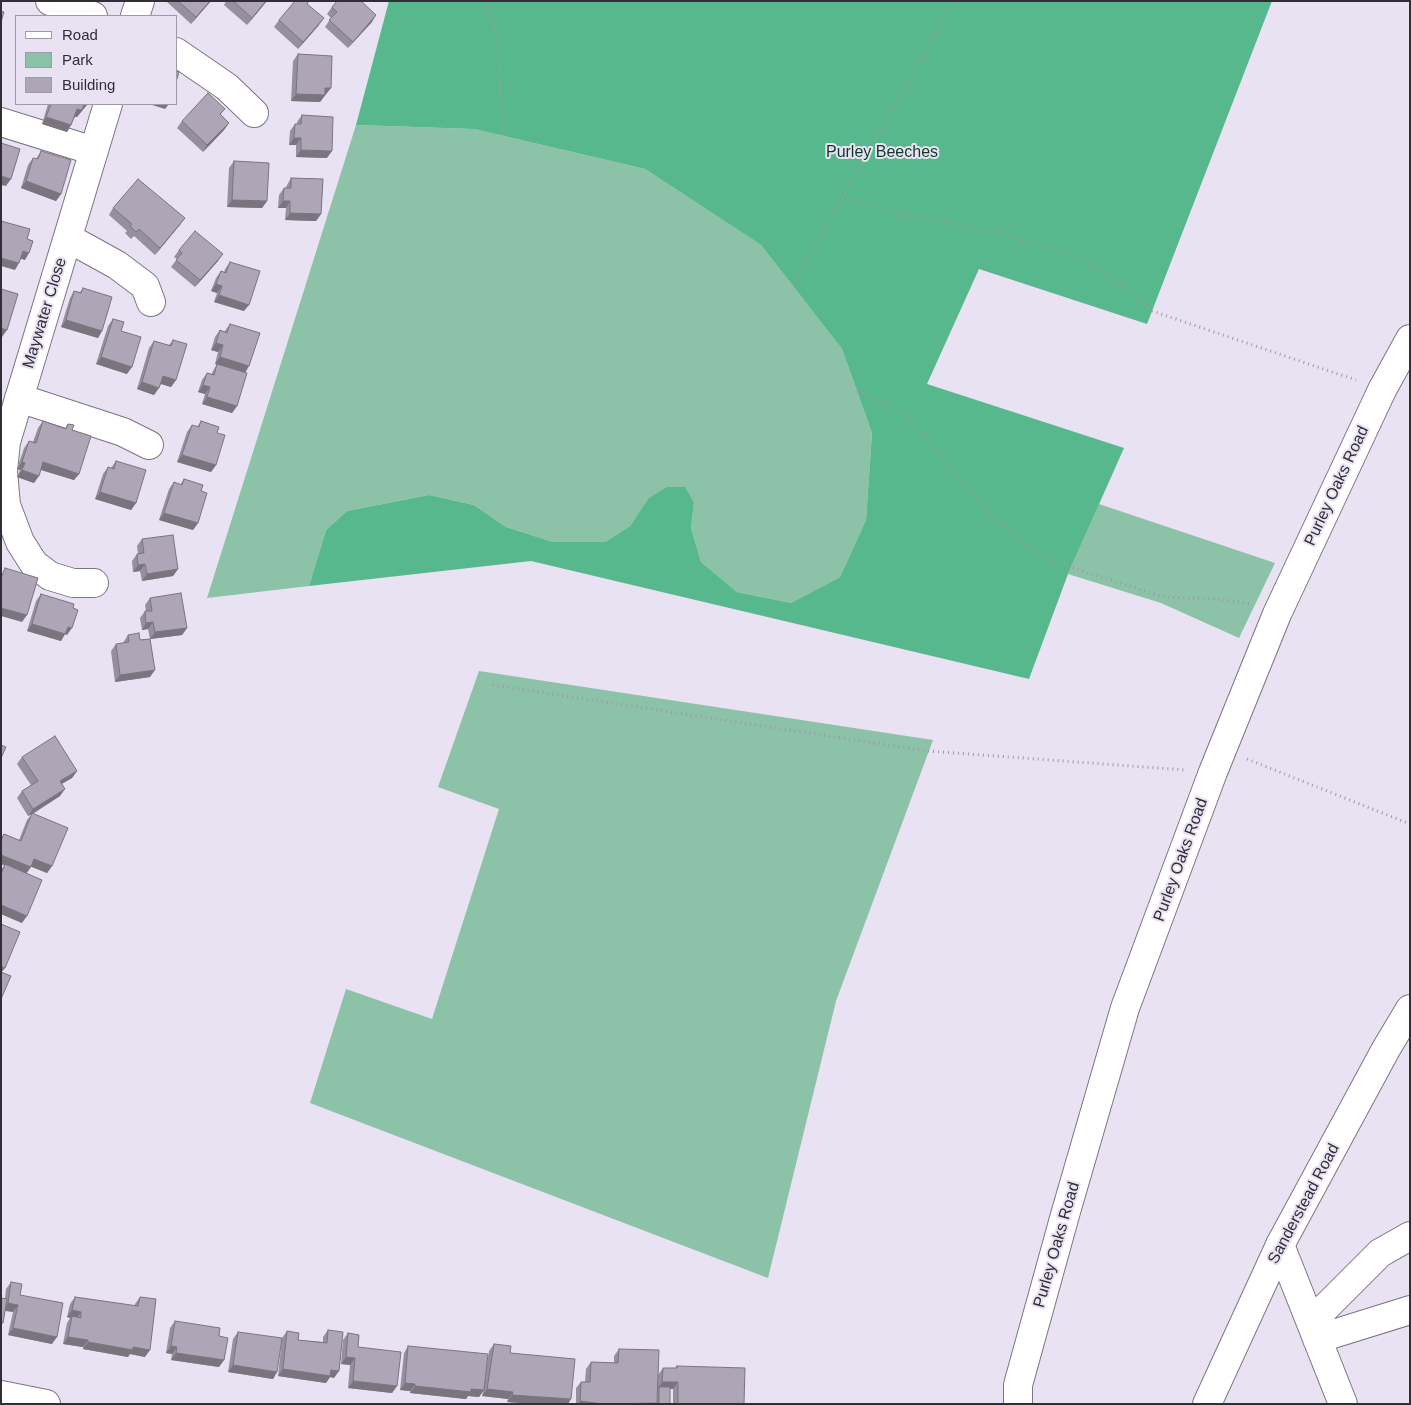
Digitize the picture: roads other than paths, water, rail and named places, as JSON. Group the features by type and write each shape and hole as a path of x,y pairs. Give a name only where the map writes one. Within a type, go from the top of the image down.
{"street":[{"path":"50,1 90,15"},
{"path":"135,15 140,1"},
{"path":"178,53 227,87 254,113"},
{"name":"Maywater Close","path":"94,583 73,583 50,576 34,564 20,542 6,505 3,471 14,389 68,238 108,105"},
{"path":"1,122 94,151"},
{"name":"Maywater Close","path":"68,238 118,265 144,286 151,302"},
{"name":"Purley Oaks Road","path":"1018,1404 1021,1375 1125,1008 1218,760 1277,614 1382,390 1410,339"},
{"path":"14,389 149,445"},
{"name":"Sanderstead Road","path":"1207,1404 1280,1245 1386,1048 1410,1009"},
{"path":"1314,1330 1380,1253 1410,1236"},
{"path":"1280,1245 1343,1404"},
{"path":"1314,1330 1410,1310"},
{"path":"1,1395 46,1404"}],"park label":[{"name":"Purley Beeches","path":"882,153"}]}
